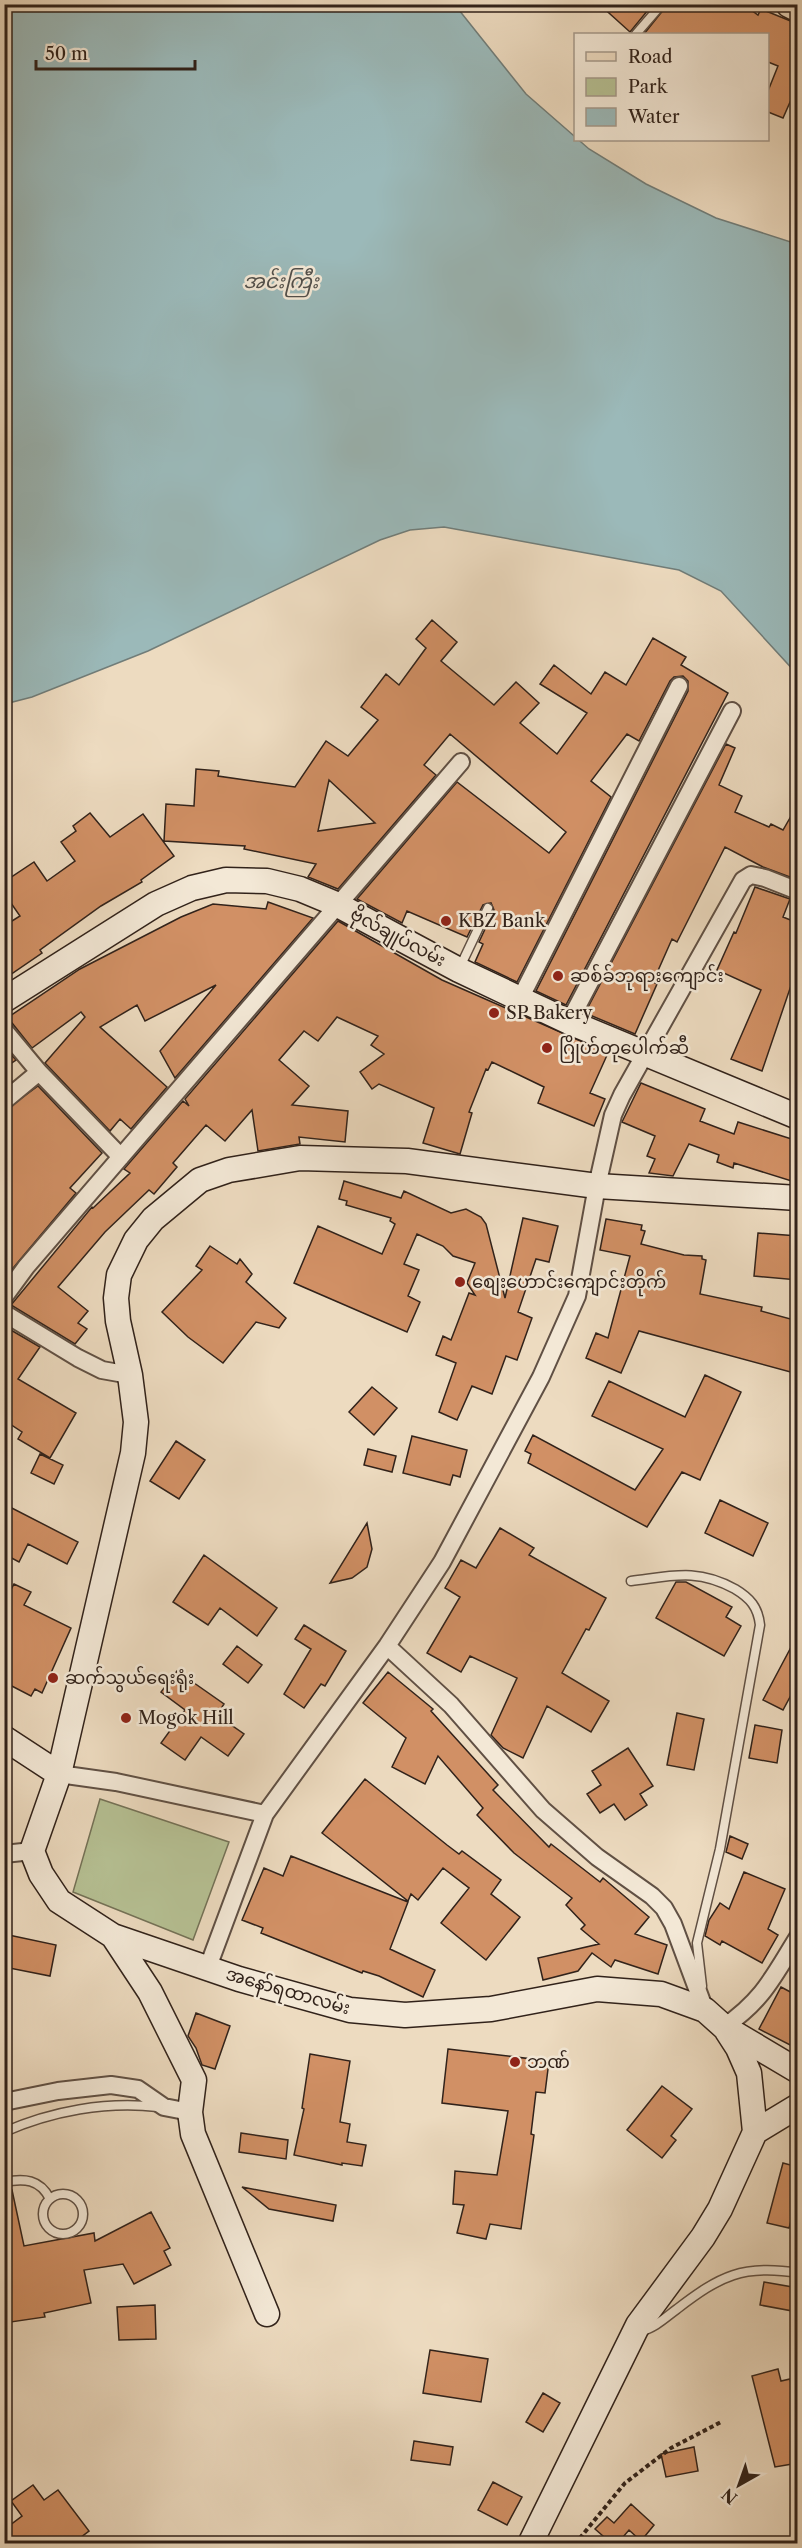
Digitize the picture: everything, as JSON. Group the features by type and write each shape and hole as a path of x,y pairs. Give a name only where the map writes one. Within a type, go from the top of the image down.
{"main road":[{"path":"790,4 798,8"}],"street":[{"path":"520,999 679,686"},
{"path":"569,1022 732,711"},
{"path":"4,1297 26,1267 336,903 461,762"},
{"path":"208,1967 265,1814 387,1646 442,1562 541,1377 578,1296 597,1186 613,1115 643,1055 743,880 751,875 798,891"},
{"name":"ဗိုလ်‌ချုပ်‌လမ်း","path":"4,1000 156,904 192,888 226,880 267,881 300,889 336,903 459,970 569,1022 643,1055 798,1117"},
{"path":"4,1030 39,1072 121,1157"},
{"path":"4,1101 39,1072"},
{"path":"4,1854 32,1851 59,1774 134,1453 136,1422 116,1298 119,1275 131,1248 153,1219 200,1180 229,1170 300,1158 407,1161 597,1186 798,1198"},
{"path":"4,1313 102,1370 130,1375"},
{"path":"387,1646 451,1706 543,1810 597,1857 652,1896 663,1908 673,1924 705,2010"},
{"path":"4,1738 59,1774 116,1782 265,1814"},
{"name":"အ‌နော်‌ရထာလမ်း","path":"32,1851 41,1874 59,1901 113,1936 239,1979 350,2010 405,2015 491,2009 597,1989 661,1994 705,2010 724,2027"},
{"path":"113,1936 150,1992 194,2080 190,2112 193,2134 204,2166 267,2314"},
{"path":"724,2027 762,1996 798,1936"},
{"path":"724,2027 798,2071"},
{"path":"530,2544 635,2331 658,2295 703,2237 720,2209 755,2132 749,2073 738,2048 724,2027"},
{"path":"4,2102 58,2091 111,2085 138,2089 164,2108 190,2112"},
{"path":"755,2132 798,2106"}],"lane":[{"path":"637,33 662,4"},
{"path":"459,970 488,908"},
{"path":"631,1581 702,1575 717,1579 741,1593 756,1607 759,1615 760,1624 720,1850 697,1943 705,2010"},
{"path":"4,2132 28,2122 78,2110 125,2103 164,2108"},
{"path":"4,2182 31,2180 46,2191 50,2199 43,2216 48,2228 58,2234 76,2230 83,2218 80,2204 70,2195 56,2195 50,2199"},
{"path":"635,2331 655,2325 699,2292 746,2270 769,2268 798,2273"}],"path":[{"path":"575,2544 625,2483 671,2448 721,2422"}],"green space":[{"path":"100,1799 229,1842 193,1940 73,1892"}],"water":[{"name":"အင်းကြီး","path":"5,4 455,5 526,94 574,136 574,141 580,141 646,184 716,218 797,244 797,674 721,591 679,570 444,527 410,530 380,540 148,651 32,697 5,704"}],"building":[{"path":"599,4 653,4 630,32"},
{"path":"668,4 743,4 758,15 761,9 798,24 798,64 793,76 798,78 798,84 783,118 769,112 769,88 778,66 769,62 769,33 645,33"},
{"path":"432,620 457,642 441,661 494,705 516,682 539,703 520,723 557,754 587,713 540,684 554,665 591,694 605,672 626,685 653,638 686,657 681,665 728,693 566,1005 536,991 688,691 688,681 683,676 674,677 670,681 639,741 627,734 591,781 611,797 517,982 475,962 483,944 479,942 494,910 491,903 483,905 467,937 407,911 402,923 357,899 457,782 549,853 566,832 450,734 424,765 436,775 338,889 308,877 316,864 244,849 245,846 164,841 166,804 194,806 196,769 219,771 218,776 295,787 326,741 348,756 378,720 361,707 386,674 399,685 426,648 416,639","holes":["329,780 375,823 318,831"]},
{"path":"726,744 735,748 719,785 742,796 735,812 769,827 771,824 783,830 798,804 798,880 763,867 725,847 677,942 672,939 653,982 657,984 635,1034 585,1013"},
{"path":"90,813 110,837 143,814 174,856 141,880 142,882 101,906 40,950 42,953 4,979 4,926 20,916 4,893 4,882 34,862 47,881 75,861 61,842 76,831 73,826"},
{"path":"755,887 790,899 783,917 798,923 798,965 762,1071 731,1059 761,990 717,970 734,932 736,933"},
{"path":"268,902 313,918 175,1078 160,1051 216,985 145,1021 137,1005 100,1027 167,1087 131,1129 120,1119 110,1131 45,1063 85,1017 81,1012 32,1048 12,1023 4,1020 80,969 181,917 213,904 266,909"},
{"path":"338,921 442,980 608,1053 590,1093 605,1099 594,1126 538,1103 544,1087 492,1062 488,1070 486,1069 469,1112 472,1113 460,1154 423,1143 434,1108 379,1084 372,1089 360,1072 384,1054 371,1045 378,1036 337,1017 318,1041 304,1031 279,1060 309,1086 292,1105 348,1111 345,1142 299,1137 300,1144 258,1151 252,1110 225,1141 206,1125 173,1163 177,1167 154,1194 149,1190 105,1232 58,1287 88,1311 78,1323 87,1329 75,1344 11,1305 92,1207 130,1173 124,1169 183,1101 189,1106 185,1099"},
{"path":"4,1047 16,1060 4,1068"},
{"path":"641,1083 705,1109 700,1121 734,1134 738,1122 798,1141 798,1183 734,1163 733,1168 717,1162 719,1155 689,1144 673,1176 649,1173 655,1159 647,1156 655,1136 622,1122"},
{"path":"38,1086 102,1153 70,1188 76,1193 9,1273 4,1270 4,1111"},
{"path":"344,1181 401,1198 404,1191 451,1213 466,1209 481,1217 486,1224 505,1298 523,1218 558,1226 549,1262 536,1259 518,1312 532,1318 517,1360 506,1356 492,1394 472,1386 457,1420 439,1412 456,1363 436,1355 443,1336 451,1340 469,1293 475,1295 467,1283 475,1263 453,1256 443,1246 417,1234 404,1264 419,1270 408,1296 420,1302 407,1332 294,1283 318,1226 382,1254 395,1224 390,1221 391,1218 346,1205 347,1201 339,1199"},
{"path":"606,1219 642,1225 641,1230 645,1231 641,1244 684,1255 702,1256 702,1259 706,1260 700,1294 762,1307 761,1311 798,1321 798,1374 639,1331 621,1373 586,1358 596,1333 608,1338 630,1256 600,1250"},
{"path":"758,1233 798,1236 798,1280 754,1276"},
{"path":"210,1246 237,1264 240,1259 252,1274 246,1282 286,1318 279,1328 256,1322 223,1363 188,1337 162,1312 202,1270 196,1266"},
{"path":"4,1326 40,1347 18,1379 76,1413 50,1458 18,1439 22,1432 4,1420"},
{"path":"705,1375 741,1392 700,1480 682,1472 647,1527 528,1463 531,1454 525,1451 533,1435 635,1490 663,1449 592,1416 609,1381 685,1417"},
{"path":"372,1387 397,1408 374,1435 349,1412"},
{"path":"412,1436 467,1450 460,1477 453,1475 450,1485 403,1473"},
{"path":"176,1441 205,1460 179,1499 150,1481"},
{"path":"368,1449 396,1456 392,1472 364,1465"},
{"path":"40,1454 63,1465 54,1484 31,1473"},
{"path":"720,1500 768,1523 753,1556 705,1533"},
{"path":"4,1504 78,1542 67,1564 28,1544 19,1562 4,1554"},
{"path":"367,1523 372,1549 367,1567 352,1578 330,1583"},
{"path":"500,1528 534,1548 529,1555 606,1598 562,1673 609,1701 591,1732 547,1706 523,1758 503,1748 491,1735 517,1678 470,1656 461,1672 427,1653 460,1597 445,1588 461,1560 476,1568"},
{"path":"204,1555 277,1608 257,1636 220,1608 208,1625 173,1602"},
{"path":"676,1582 686,1582 732,1607 726,1617 741,1626 724,1656 656,1618"},
{"path":"14,1584 31,1592 24,1605 71,1628 42,1693 35,1689 31,1696 4,1682 4,1603"},
{"path":"304,1625 346,1651 325,1686 321,1684 304,1708 284,1694 311,1649 295,1639"},
{"path":"798,1634 798,1682 783,1710 763,1700"},
{"path":"237,1646 262,1665 248,1683 223,1664"},
{"path":"177,1671 224,1704 217,1715 244,1734 228,1756 201,1737 185,1760 161,1743 185,1710 161,1692"},
{"path":"388,1672 433,1709 431,1711 498,1785 493,1790 549,1847 551,1844 600,1882 603,1878 649,1917 635,1934 667,1945 658,1974 615,1960 611,1967 592,1953 578,1971 543,1980 538,1958 599,1944 581,1929 585,1925 566,1905 572,1898 514,1853 477,1815 483,1808 438,1756 425,1784 392,1767 406,1738 363,1703"},
{"path":"677,1713 704,1719 694,1770 667,1765"},
{"path":"755,1725 782,1730 777,1763 749,1758"},
{"path":"628,1748 653,1786 640,1794 647,1805 625,1820 614,1804 600,1813 587,1794 601,1785 592,1771"},
{"path":"365,1779 459,1854 462,1851 501,1880 491,1894 520,1917 486,1960 441,1923 469,1888 443,1868 418,1900 411,1894 408,1901 322,1833"},
{"path":"730,1836 748,1844 742,1859 726,1852"},
{"path":"291,1856 408,1902 390,1949 435,1970 423,1997 379,1976 363,1971 362,1973 261,1933 263,1928 242,1920 264,1868 283,1876"},
{"path":"744,1872 785,1889 768,1929 778,1935 762,1963 722,1941 720,1945 705,1936 709,1920 720,1903 729,1909"},
{"path":"4,1934 56,1945 50,1976 4,1967"},
{"path":"781,1987 798,1996 798,2049 759,2029"},
{"path":"196,2013 230,2026 215,2069 202,2065 196,2048 188,2036"},
{"path":"448,2049 549,2061 545,2093 536,2092 531,2134 534,2135 521,2229 490,2224 486,2239 457,2233 464,2205 453,2204 455,2171 497,2175 508,2111 442,2103"},
{"path":"310,2054 350,2061 340,2122 350,2124 347,2142 366,2145 362,2166 342,2163 342,2165 294,2155 304,2109 302,2108"},
{"path":"662,2086 692,2109 671,2136 676,2140 662,2158 627,2130"},
{"path":"241,2133 288,2140 286,2159 239,2152"},
{"path":"783,2163 798,2167 798,2195 789,2228 767,2223"},
{"path":"242,2187 336,2205 333,2221 269,2209"},
{"path":"12,2190 24,2246 94,2233 95,2241 151,2212 170,2248 164,2251 171,2265 134,2284 123,2264 84,2270 91,2303 44,2313 45,2317 4,2323 4,2191"},
{"path":"764,2282 798,2288 798,2312 760,2305"},
{"path":"155,2305 156,2339 119,2340 117,2307"},
{"path":"430,2350 488,2359 481,2402 423,2393"},
{"path":"778,2369 781,2381 790,2379 798,2411 798,2463 775,2467 752,2376"},
{"path":"543,2393 560,2403 543,2432 526,2422"},
{"path":"414,2441 453,2447 450,2465 411,2460"},
{"path":"694,2447 698,2471 666,2477 661,2454"},
{"path":"493,2482 522,2497 507,2525 478,2510"},
{"path":"33,2485 44,2500 58,2490 89,2531 72,2544 16,2544 5,2529 22,2516 11,2501"},
{"path":"631,2504 654,2525 641,2541 629,2530 617,2544 596,2544 603,2536 595,2529 607,2517 614,2523"}],"place":[{"name":"KBZ Bank","path":"446,921"},
{"name":"ဆစ်ခ်ဘုရားကျောင်း","path":"558,976"},
{"name":"SP Bakery","path":"494,1013"},
{"name":"ဂြိုဟ်တုပေါက်ဆီ","path":"547,1048"},
{"name":"စျေးဟောင်းကျောင်းတိုက်","path":"460,1282"},
{"name":"ဆက်သွယ်ရေးရုံး","path":"53,1678"},
{"name":"Mogok Hill","path":"126,1718"},
{"name":"ဘဏ်","path":"515,2062"}]}
